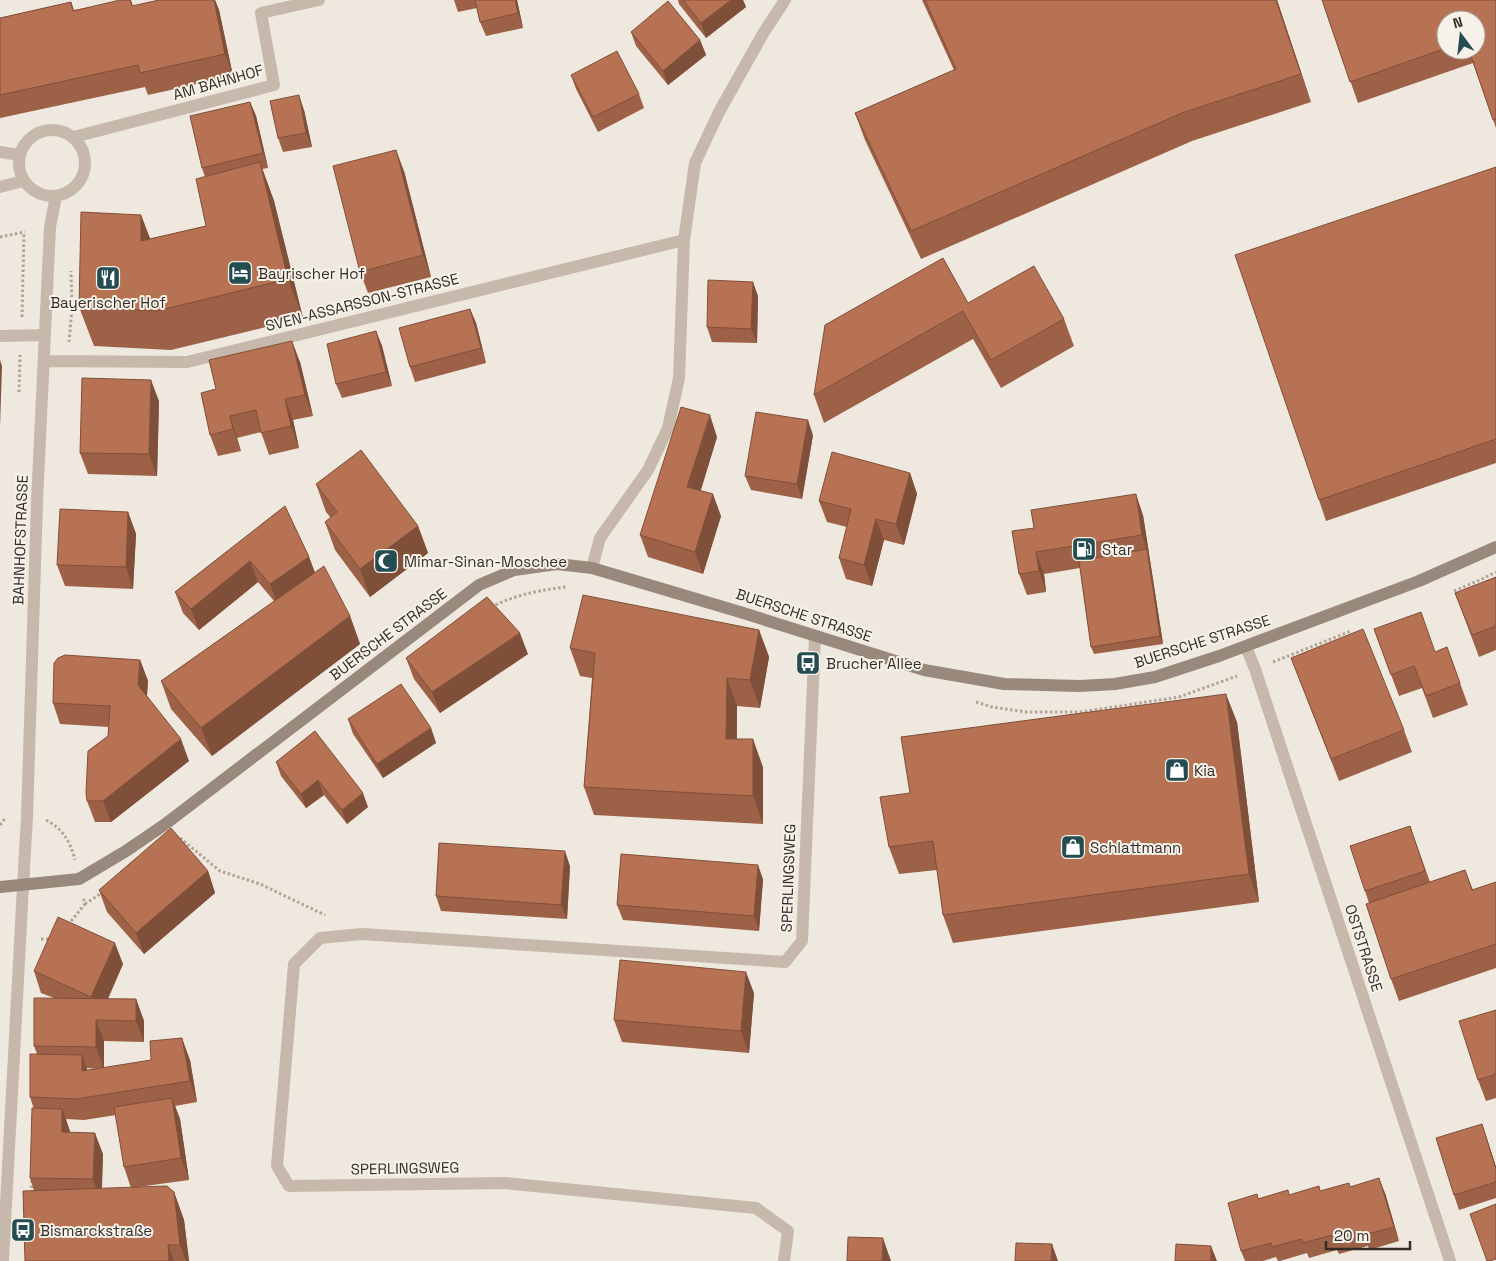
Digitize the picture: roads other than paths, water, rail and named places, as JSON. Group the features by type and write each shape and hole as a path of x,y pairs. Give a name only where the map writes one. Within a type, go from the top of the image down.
{"main road":[{"name":"BUERSCHE STRASSE","path":"23,886 79,878 126,851 164,825 479,585 514,570 557,564 592,568 924,670 1004,684 1045,686 1115,684 1155,677 1246,647 1419,581 1496,547"},
{"path":"0,887 23,886"}],"street":[{"name":"AM BAHNHOF","path":"74,137 274,85 260,13 319,0"},
{"path":"592,568 600,538 648,470 668,428 679,378 684,240 695,163 719,112 764,32 785,0"},
{"path":"53,129 74,137 85,155 85,169 80,180 68,192 56,196 41,195 31,190 23,181 18,166 22,146 29,138 42,130 53,129"},
{"path":"0,152 19,155"},
{"path":"0,187 23,181"},
{"name":"BAHNHOFSTRASSE","path":"3,1261 2,1244 28,817 37,502 50,227 56,196"},
{"name":"SVEN-ASSARSSON-STRASSE","path":"44,361 187,362 684,240"},
{"path":"0,336 45,335"},
{"name":"SPERLINGSWEG","path":"784,1261 788,1231 756,1208 504,1183 289,1186 277,1166 294,964 320,938 362,934 785,962 802,942 814,636"},
{"name":"OSTSTRASSE","path":"1246,647 1255,669 1450,1261"}],"place":[{"name":"Bayrischer Hof","path":"240,273"},
{"name":"Bayerischer Hof","path":"108,278"},
{"name":"Star","path":"1084,549"},
{"name":"Mimar-Sinan-Moschee","path":"386,561"},
{"name":"Brucher Allee","path":"808,663"},
{"name":"Kia","path":"1177,770"},
{"name":"Schlattmann","path":"1073,847"},
{"name":"Bismarckstraße","path":"23,1230"}]}
